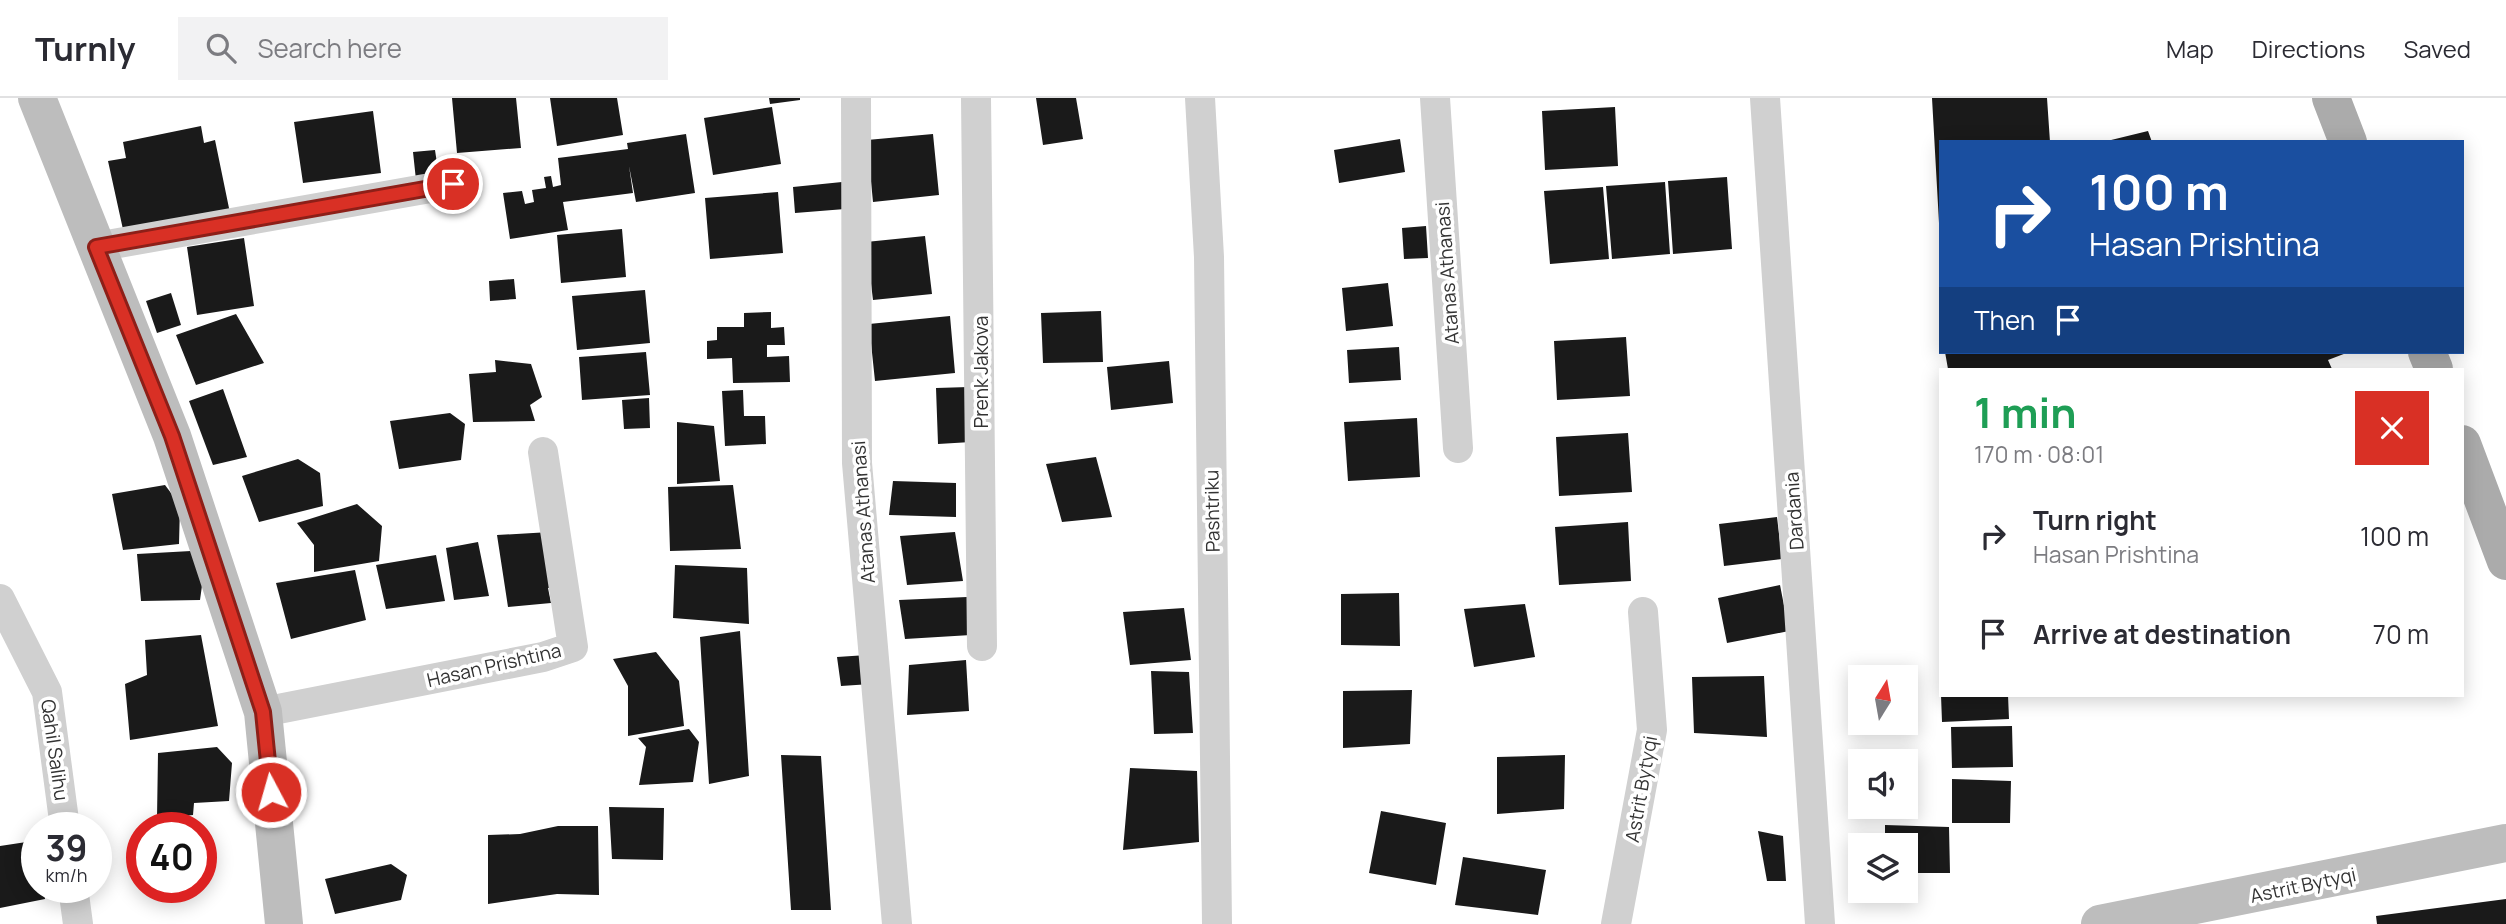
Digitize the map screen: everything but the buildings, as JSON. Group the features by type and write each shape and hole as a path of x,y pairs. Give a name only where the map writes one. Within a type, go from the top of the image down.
{"main road":[{"path":"2332,98 2347,140"},
{"path":"2464,449 2506,561"}],"street":[{"path":"37,98 172,436 263,712 285,924"},
{"name":"Atanas Athanasi","path":"856,98 857,463 897,924"},
{"name":"Prenk Jakova","path":"976,98 982,646"},
{"name":"Pashtriku","path":"1200,98 1209,257 1217,924"},
{"name":"Atanas Athanasi","path":"1436,98 1458,448"},
{"name":"Dardania","path":"1765,98 1820,924"},
{"path":"96,247 453,184"},
{"name":"Hasan Prishtina","path":"263,712 543,657 573,647 543,452"},
{"name":"Qahil Salihu","path":"0,600 47,692 63,812"},
{"name":"Astrit Bytyqi","path":"1616,924 1652,730 1643,612"},
{"name":"Astrit Bytyqi","path":"2100,924 2506,843"},
{"path":"76,903 78,924"}],"route":[{"path":"271,792 263,712 172,436 96,247 453,184"}]}
